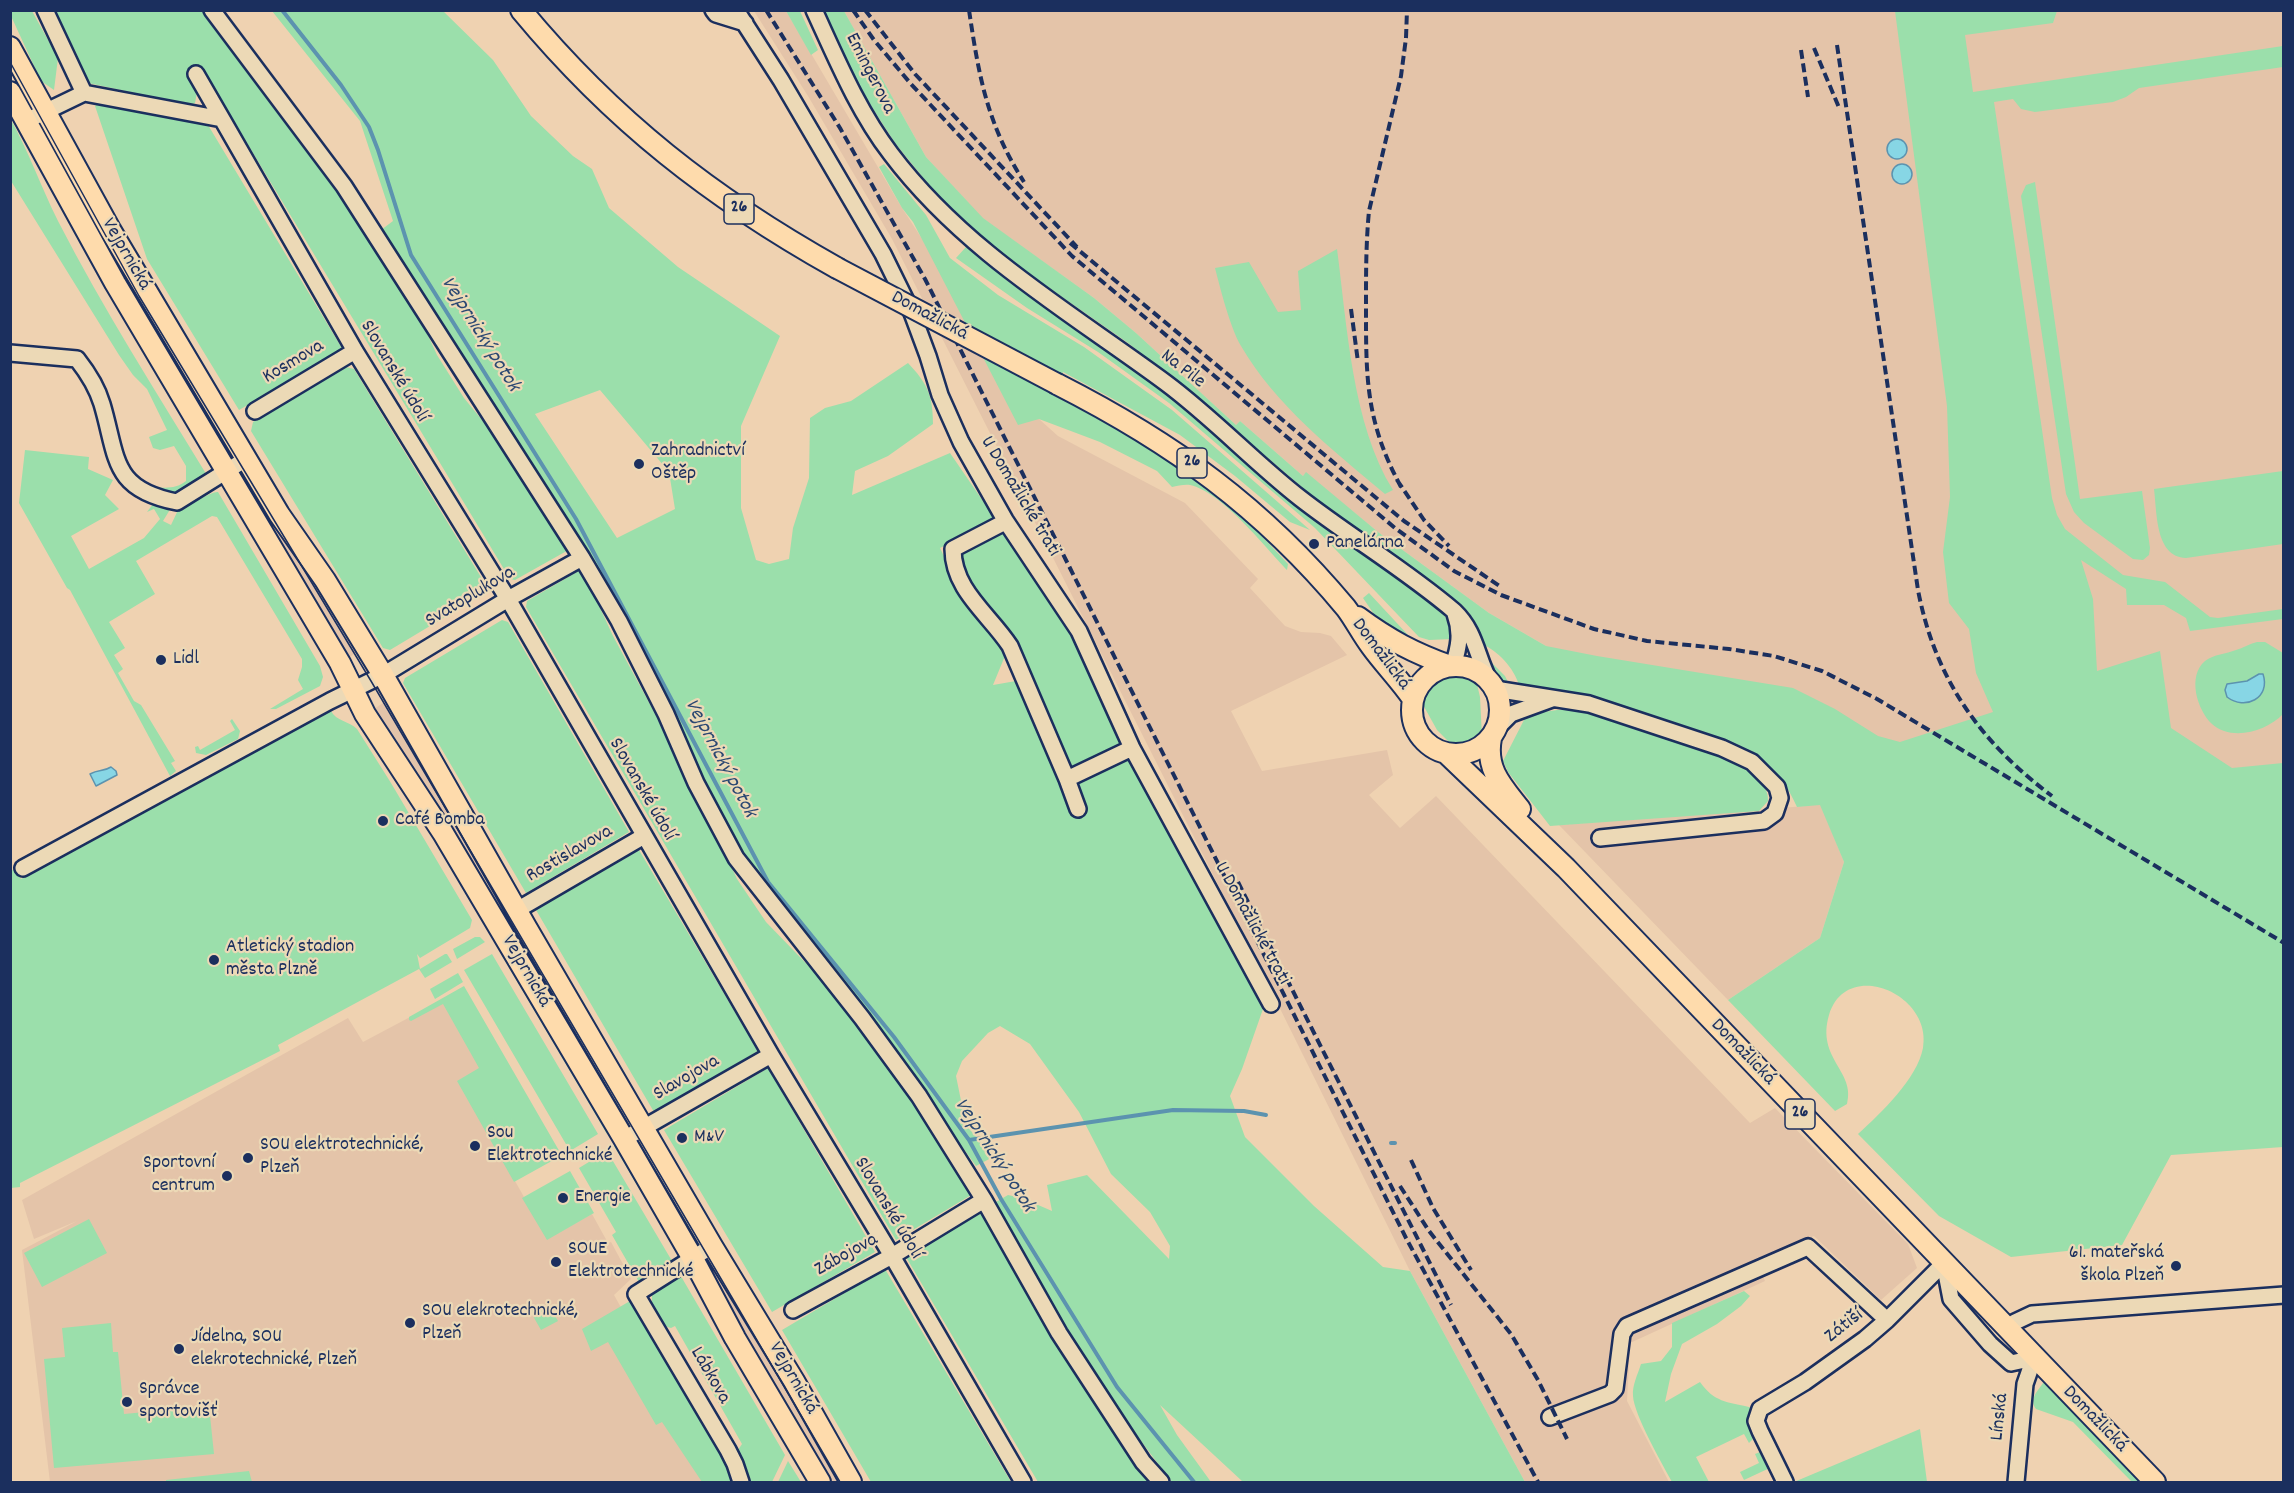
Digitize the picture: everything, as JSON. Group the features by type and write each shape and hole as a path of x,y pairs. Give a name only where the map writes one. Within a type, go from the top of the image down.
{"main road":[{"name":"Domažlická","path":"521,10 566,62 647,140 736,208 837,268 1110,411 1164,443 1213,478 1299,554 1347,610 1371,646 1413,699"},
{"name":"Vejprnická","path":"10,47 111,231 279,514 325,580 383,675 526,927 851,1482"},
{"name":"Vejprnická","path":"10,92 115,283 340,663 390,754 438,825 624,1139 692,1257 735,1338 820,1482"},
{"name":"Domažlická","path":"1347,610 1404,648 1451,666 1473,669 1492,685 1500,709 1489,756 1496,778 1566,868"},
{"name":"Domažlická","path":"1451,666 1431,674 1423,681 1413,699 1413,718 1420,735 1432,747 1446,753 1566,868 2155,1482"},
{"path":"1446,753 1466,753 1475,750 1493,733"}],"street":[{"path":"45,10 84,93"},
{"path":"212,10 344,186 582,558 622,627 666,714 696,783 736,858 862,1018 919,1096 984,1200 1059,1333 1143,1462 1161,1482"},
{"path":"712,10 716,14 740,17"},
{"name":"Emingerova","path":"814,10 850,86 891,155"},
{"name":"U Domažlické trati","path":"740,17 810,128 883,254 912,313 940,395 961,442 1005,520 1079,631 1132,748 1271,1004"},
{"name":"Slovanské údolí","path":"196,74 355,351 508,599 771,1055 892,1256 1023,1482"},
{"path":"26,121 84,93 222,119"},
{"name":"Na Pile","path":"891,155 929,200 986,253 1169,385 1299,498 1454,611 1471,631 1482,667 1492,685"},
{"name":"Kosmova","path":"255,411 355,351"},
{"path":"10,353 77,359 91,377 102,401 117,463 141,491 156,498 177,502 246,459"},
{"path":"1005,520 953,549 953,563 968,596 998,628 1010,646 1078,809"},
{"name":"Svatoplukova","path":"383,675 508,599 582,558"},
{"path":"1451,666 1460,638 1460,626 1454,611"},
{"path":"23,867 383,675"},
{"path":"1492,685 1589,704 1722,748 1752,762 1770,777 1777,787 1780,798 1775,813 1764,820 1600,838"},
{"path":"1493,733 1511,714 1554,698"},
{"path":"1067,779 1132,748"},
{"name":"Rostislavova","path":"517,910 644,836"},
{"path":"506,939 526,927"},
{"name":"Slavojova","path":"624,1139 771,1055"},
{"name":"Zábojova","path":"793,1311 892,1256 984,1200"},
{"path":"692,1257 712,1245"},
{"path":"1550,1417 1610,1394 1615,1389 1622,1334 1627,1326 1808,1247 1887,1320"},
{"name":"Lábkova","path":"692,1257 636,1294 728,1450 741,1482"},
{"path":"1944,1263 1951,1299 1990,1344 2011,1363 2034,1358"},
{"name":"Zátiší","path":"1785,1482 1756,1421 1760,1409 1805,1383 1887,1320 1944,1263"},
{"path":"2008,1330 2016,1322 2032,1314 2283,1295"},
{"name":"Línská","path":"2016,1482 2025,1384 2034,1358"}],"shaded area":[{"path":"754,11 786,11 902,208 1039,419 1058,436 1185,503 1258,579 1250,588 1285,626 1301,632 1331,636 1347,655 1231,711 1262,771 1387,750 1393,775 1369,795 1400,828 1436,796 1750,1123 1775,1108 1908,1244 1917,1268 1881,1300 1814,1236 1755,1259 1765,1281 1630,1343 1627,1401 1669,1482 1525,1482 1410,1271 1249,946 892,239 808,96"},
{"path":"844,11 2283,11 2283,992 1821,805 1844,862 1820,938 1728,1000 1559,825 1806,806 1779,762 1546,646 1489,613 1378,532 1306,473 1303,476 1240,421 1236,425 1136,333 1094,298 982,218 926,157"},
{"path":"45,120 238,451 225,459 33,126"},
{"path":"250,471 359,651 345,660 237,479"},
{"path":"389,699 519,923 505,930 374,709"},
{"path":"526,936 635,1123 623,1130 513,944"},
{"path":"444,999 491,1083 514,1182 523,1198 549,1238 592,1214 608,1243 611,1242 631,1279 614,1295 719,1482 50,1482 22,1250 77,1221 34,1239 22,1200 348,1018 363,1042"},
{"path":"645,1140 705,1242 692,1250 633,1147"},
{"path":"711,1254 846,1482 827,1482 699,1261"}],"green space":[{"path":"11,10 32,11 58,58 54,90 41,81 11,16"},
{"path":"55,11 204,11 233,46 359,219 416,309 437,355 464,398 523,470 572,548 515,580 510,579 201,67 190,73 197,92 195,103 190,105 88,83"},
{"path":"272,11 443,11 493,60 531,116 573,156 592,169 609,208 678,267 780,336 741,426 741,508 756,560 769,564 789,559 793,528 809,478 810,418 825,408 851,401 908,363 915,370 928,390 933,424 888,456 855,471 852,495 950,453 996,520 940,548 954,577 1007,651 993,685 1016,681 1072,813 1084,809 1077,784 1129,759 1263,1009 1230,1096 1245,1137 1314,1206 1383,1267 1410,1271 1525,1482 1242,1481 1160,1405 1177,1435 1211,1482 1172,1482 1100,1381 991,1205 1008,1195 1022,1198 1052,1211 1047,1185 1087,1175 1169,1259 1170,1246 1150,1212 1111,1174 1079,1112 1030,1044 1000,1026 988,1033 962,1061 956,1076 966,1125 993,1157 976,1166 884,1038 744,858 624,621 580,541 381,230 393,221 360,121","holes":["600,390 669,472 675,509 617,538 535,414"]},
{"path":"786,11 800,11 818,50 811,55"},
{"path":"823,11 844,11 926,157 983,218 1094,298 1136,333 1236,425 1240,421 1303,476 1306,472 1378,532 1489,613 1546,646 1793,688 1835,709 1878,736 1900,742 1993,712 1976,673 1969,629 1949,603 1943,552 1950,497 1947,406 1895,11 2057,11 2053,23 1965,35 1973,92 2283,46 2283,67 2139,88 2113,102 2035,112 2021,109 2013,99 1994,102 2052,498 2057,515 2065,529 2123,575 2165,582 2210,617 2218,618 2283,609 2283,619 2190,631 2186,618 2164,605 2127,605 2126,589 2081,560 2093,599 2097,671 2160,651 2171,728 2232,768 2283,763 2283,1147 2171,1155 2122,1245 2011,1257 1939,1216 1858,1134 1897,1095 1914,1072 1923,1048 1923,1029 1915,1012 1902,999 1886,990 1869,986 1852,988 1838,998 1829,1015 1826,1030 1831,1054 1846,1082 1848,1093 1847,1104 1835,1111 1728,1000 1820,938 1844,862 1820,805 1797,807 1773,770 1753,754 1734,744 1602,700 1541,687 1519,685 1505,661 1482,644 1476,624 1463,606 1311,495 1200,400 1128,343 999,253 963,222 933,190 895,143 862,92"},
{"path":"100,102 208,125 343,350 239,410 147,259 95,106"},
{"path":"10,118 75,254 208,477 189,490 168,492 152,489 153,487 171,487 182,484 186,481 186,466 174,446 160,450 153,448 149,437 167,430 147,389 133,375 119,355 11,181"},
{"path":"884,164 926,215 950,258 998,295 1084,347 1172,410 1310,530 1290,522 1235,476 1180,435 1063,372 1053,395 1134,439 1211,490 1270,545 1288,564 1287,570 1229,509 1202,490 1188,485 1172,487 1157,471 1100,442 1039,419 1018,425 913,222 902,208 879,167"},
{"path":"2035,182 2080,499 2142,491 2150,548 2149,555 2143,560 2133,559 2084,523 2074,512 2066,494 2021,196 2026,185"},
{"path":"966,247 1009,282 1060,316 1168,396 1271,485 1440,609 1451,625 1452,639 1429,640 1419,637 1315,528 1169,403 1098,352 1027,308 956,258"},
{"path":"1337,249 1348,341 1360,405 1379,464 1393,490 1385,494 1345,461 1288,408 1255,368 1233,329 1215,268 1249,262 1278,312 1301,310 1298,271"},
{"path":"346,367 354,369 487,587 485,593 390,650 383,648 251,431 253,422"},
{"path":"25,450 89,457 88,469 113,480 105,495 119,509 71,536 89,569 144,538 160,519 154,509 147,512 153,504 171,508 163,521 171,525 179,508 218,492 320,666 323,677 320,686 276,709 270,709 303,689 298,680 302,659 217,517 212,516 136,561 155,594 109,622 125,648 114,655 123,669 118,673 134,701 141,705 175,761 171,763 176,771 170,776 70,590 19,503"},
{"path":"2283,471 2283,544 2186,558 2176,556 2168,550 2163,542 2157,521 2154,489"},
{"path":"999,530 1007,531 1073,633 1122,742 1118,750 1070,769 958,564 960,551"},
{"path":"582,569 613,636 692,782 737,879 766,922 826,984 888,1059 973,1194 896,1240 526,607 527,601"},
{"path":"1369,593 1410,640 1380,623 1363,598"},
{"path":"502,620 508,622 629,832 526,893 403,683 405,678"},
{"path":"2257,642 2265,642 2283,653 2283,714 2268,725 2249,732 2229,732 2220,729 2207,718 2198,702 2196,675 2205,661 2212,657"},
{"path":"1484,655 1505,676 1509,684 1495,678"},
{"path":"1461,675 1476,680 1480,697 1482,737 1471,745 1454,747 1437,730 1422,703 1432,686 1447,677"},
{"path":"1557,710 1584,711 1603,716 1690,743 1729,759 1759,779 1766,789 1768,801 1759,811 1550,826 1508,772 1503,761 1524,720 1524,715"},
{"name":"Atletický stadion města Plzně","path":"331,711 336,717 357,729 472,920 470,928 420,958 417,954 420,969 445,954 452,962 425,978 419,969 278,1045 280,1051 20,1183 20,1187 11,1188 11,871 14,869 21,879"},
{"path":"232,719 240,731 238,739 206,755 196,753 195,747 198,746 200,750 235,730 230,721"},
{"path":"639,850 758,1051 654,1112 536,910"},
{"path":"475,937 480,937 485,942 457,959 453,949"},
{"path":"492,954 598,1134 570,1151 464,970"},
{"path":"501,954 509,957 612,1130 607,1134"},
{"path":"458,973 463,982 435,999 430,989"},
{"path":"464,986 561,1154 514,1182 457,1081 479,1068 443,1004 409,1020 409,1017"},
{"path":"768,1068 875,1252 772,1312 664,1130"},
{"path":"620,1142 678,1247 677,1253 614,1146"},
{"path":"607,1151 672,1261 639,1282 612,1235 616,1232 579,1168"},
{"path":"570,1171 594,1213 547,1240 522,1198"},
{"path":"983,1212 1152,1482 1038,1482 906,1257"},
{"path":"89,1219 107,1253 42,1287 24,1253"},
{"path":"885,1269 1011,1482 871,1482 782,1330"},
{"path":"678,1277 682,1278 785,1455 772,1482 750,1482 738,1453 742,1444 675,1326 671,1328 661,1323 655,1314 652,1302 653,1291"},
{"path":"1744,1291 1750,1296 1741,1306 1717,1324 1682,1344 1671,1374 1665,1402 1700,1382 1710,1394 1752,1409 1748,1424 1753,1439 1749,1443 1744,1434 1696,1457 1709,1482 1672,1482 1649,1439 1635,1404 1633,1388 1641,1364 1661,1361 1672,1347 1672,1323"},
{"path":"630,1301 634,1304 729,1464 736,1482 702,1482 662,1422 656,1425 608,1342 591,1351 582,1329"},
{"path":"529,1309 551,1309 558,1321 541,1330"},
{"path":"111,1323 113,1352 118,1352 124,1414 209,1406 214,1454 54,1468 44,1359 65,1357 62,1328"},
{"path":"2043,1383 2047,1383 2143,1482 2132,1482 2073,1422 2036,1409 2033,1402"},
{"path":"1920,1429 1927,1482 1794,1482"},
{"path":"1763,1452 1774,1466 1744,1480 1740,1472 1759,1463 1755,1454"},
{"path":"788,1461 801,1482 778,1482"},
{"path":"249,1471 252,1482 166,1482 166,1480"}],"water":[{"path":"1893,139 1901,139 1907,145 1907,153 1901,159 1893,159 1887,153 1887,145"},
{"path":"1898,164 1906,164 1912,170 1912,178 1906,184 1898,184 1892,178 1892,170"},
{"path":"2263,674 2263,690 2255,700 2241,703 2227,697 2225,690 2227,684 2247,681"},
{"path":"111,767 117,775 96,786 90,774"}],"waterway":[{"name":"Vejprnický potok","path":"282,10 341,85 369,127 411,255 576,519 768,882 894,1037 969,1140 1001,1199 1117,1387 1194,1482"},
{"path":"969,1140 1173,1110 1244,1111 1266,1115"}],"tram line":[{"path":"10,62 139,296 371,681 840,1482"}],"railway":[{"path":"766,10 840,128 925,279 1406,1238 1538,1482"},
{"path":"853,10 874,40 911,84 1072,256 1395,528 1454,571 1501,595 1594,629 1647,641 1774,656 1822,671 1877,699 2284,943"},
{"path":"865,10 915,74 1077,247"},
{"path":"969,10 986,99 1001,140 1024,182"},
{"path":"1401,487 1380,440 1370,398 1366,354 1366,268 1369,211 1401,76 1407,10"},
{"path":"1837,45 1918,590 1926,622 1949,680 1982,731 2003,754 2052,796"},
{"path":"1814,48 1840,110"},
{"path":"1801,50 1808,97"},
{"path":"1070,243 1404,521 1501,587"},
{"path":"1351,309 1358,362"},
{"path":"1397,480 1424,520 1449,546"},
{"path":"1238,882 1451,1305"},
{"path":"1411,1160 1433,1208 1471,1270"},
{"path":"1400,1186 1429,1231 1511,1334 1538,1380 1567,1439"}],"place":[{"name":"Zahradnictví Oštěp","path":"639,464"},
{"name":"Panelárna","path":"1314,544"},
{"name":"Lidl","path":"161,660"},
{"name":"Café Bomba","path":"383,821"},
{"name":"Atletický stadion města Plzně","path":"214,960"},
{"name":"M&V","path":"682,1138"},
{"name":"Sou Elektrotechnické","path":"475,1146"},
{"name":"SOU elektrotechnické, Plzeň","path":"248,1158"},
{"name":"Sportovní centrum","path":"227,1176"},
{"name":"Energie","path":"563,1198"},
{"name":"SOUE Elektrotechnické","path":"556,1262"},
{"name":"61. mateřská škola Plzeň","path":"2176,1266"},
{"name":"SOU elekrotechnické, Plzeň","path":"410,1323"},
{"name":"Jídelna, SOU elekrotechnické, Plzeň","path":"179,1349"},
{"name":"Správce sportovišť","path":"127,1402"}]}
